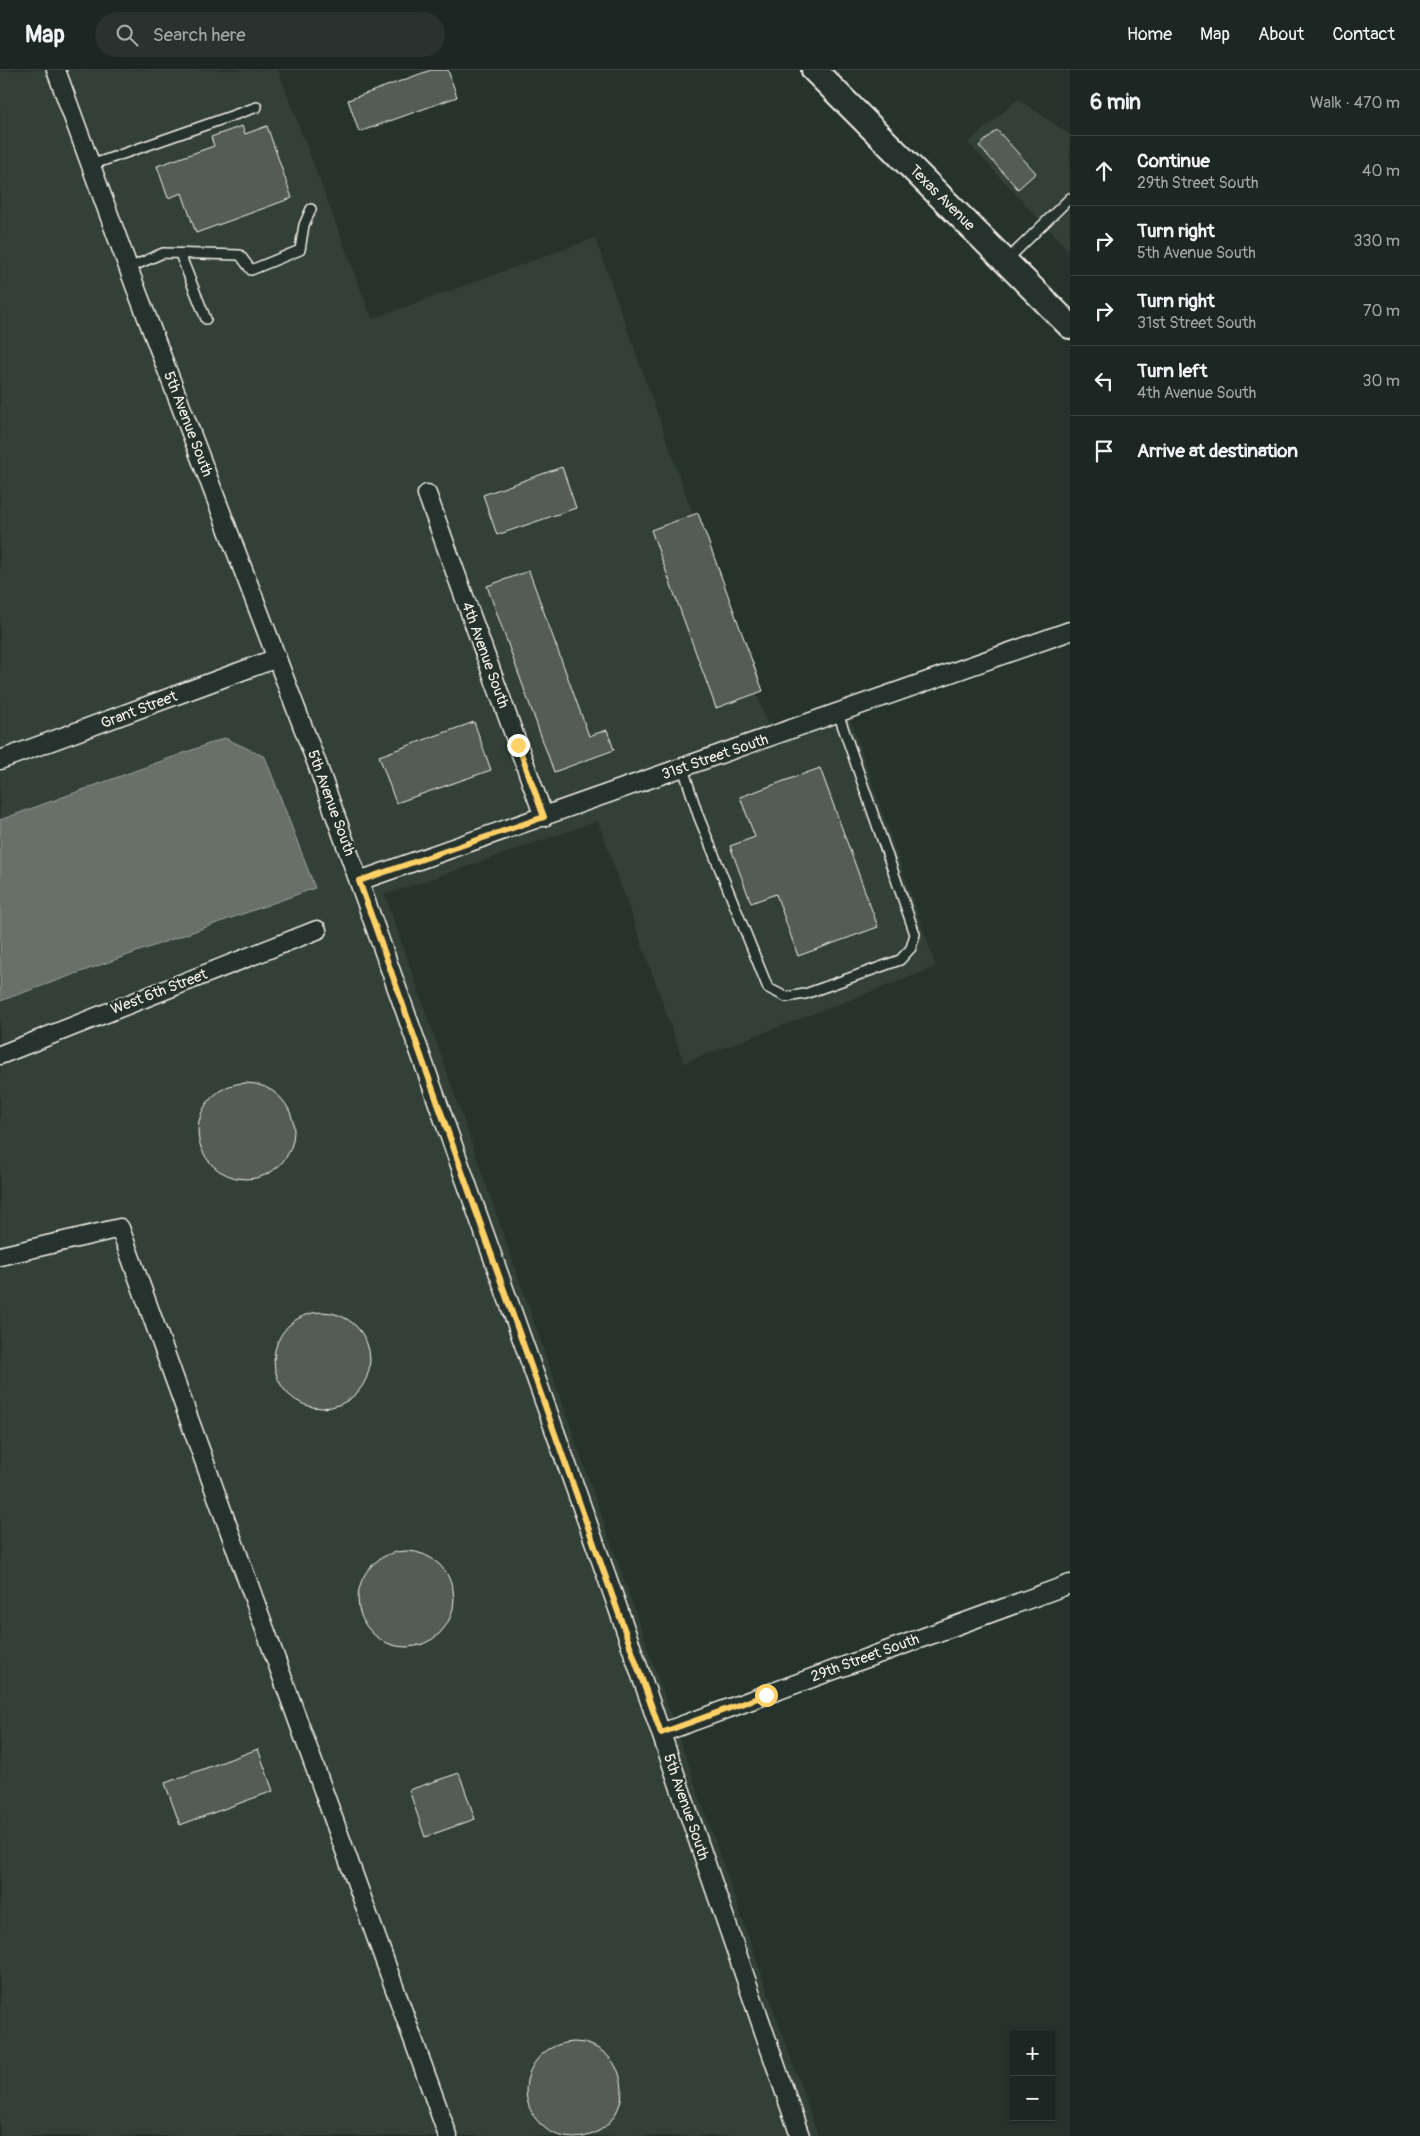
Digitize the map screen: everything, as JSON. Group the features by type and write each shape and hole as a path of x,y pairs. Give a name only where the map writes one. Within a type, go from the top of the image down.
{"main road":[{"name":"Texas Avenue","path":"814,70 1070,326"}],"street":[{"name":"5th Avenue South","path":"56,70 359,881 661,1733 800,2136"},
{"name":"4th Avenue South","path":"427,494 544,817"},
{"name":"31st Street South","path":"359,881 1070,631"},
{"name":"Grant Street","path":"0,760 277,658"},
{"name":"West 6th Street","path":"0,1055 317,930"},
{"path":"0,1256 120,1228 448,2136"},
{"name":"29th Street South","path":"661,1733 1070,1584"}],"lane":[{"path":"91,165 257,107"},
{"path":"1005,261 1070,198"},
{"path":"129,268 163,253 240,256 251,270 300,250 304,225 311,209"},
{"path":"180,254 206,319"},
{"path":"683,768 698,815 768,988 786,997 814,991 900,960 911,948 916,934 838,713"}],"shaded area":[{"path":"0,70 278,70 372,319 595,238 768,726 843,699 936,967 684,1063 598,821 385,895 818,2136 0,2136"},
{"path":"1018,99 1070,135 1070,252 968,143"},
{"path":"225,738 265,757 315,888 0,1001 0,820"}],"building":[{"path":"431,70 448,70 457,97 359,132 348,100"},
{"path":"242,126 245,134 267,126 292,198 196,233 182,193 168,198 157,166 214,146 211,137"},
{"path":"997,130 1036,173 1018,189 979,146"},
{"path":"562,467 576,508 497,535 483,495"},
{"path":"698,513 763,691 716,708 651,530"},
{"path":"529,571 589,736 607,730 614,750 554,772 487,586"},
{"path":"474,722 491,770 396,803 379,756"},
{"path":"820,768 878,927 798,956 776,894 751,903 730,846 755,837 740,797"},
{"path":"246,1083 264,1087 280,1097 290,1113 294,1131 290,1149 280,1165 264,1175 246,1179 228,1175 212,1165 202,1149 198,1131 202,1113 212,1097 228,1087"},
{"path":"322,1312 340,1316 356,1326 366,1342 370,1360 366,1378 356,1394 340,1404 322,1408 304,1404 288,1394 278,1378 274,1360 278,1342 288,1326 304,1316"},
{"path":"406,1551 424,1555 440,1565 450,1581 454,1599 450,1617 440,1633 424,1643 406,1647 388,1643 372,1633 362,1617 358,1599 362,1581 372,1565 388,1555"},
{"path":"258,1749 273,1791 180,1825 165,1783"},
{"path":"459,1773 475,1819 425,1837 409,1790"},
{"path":"565,2043 583,2043 600,2050 614,2064 621,2081 621,2099 614,2116 600,2130 583,2137 565,2137 548,2130 534,2116 527,2099 527,2081 534,2064 548,2050"}],"route":[{"path":"518,745 544,817 359,881 661,1733 766,1695"}]}
